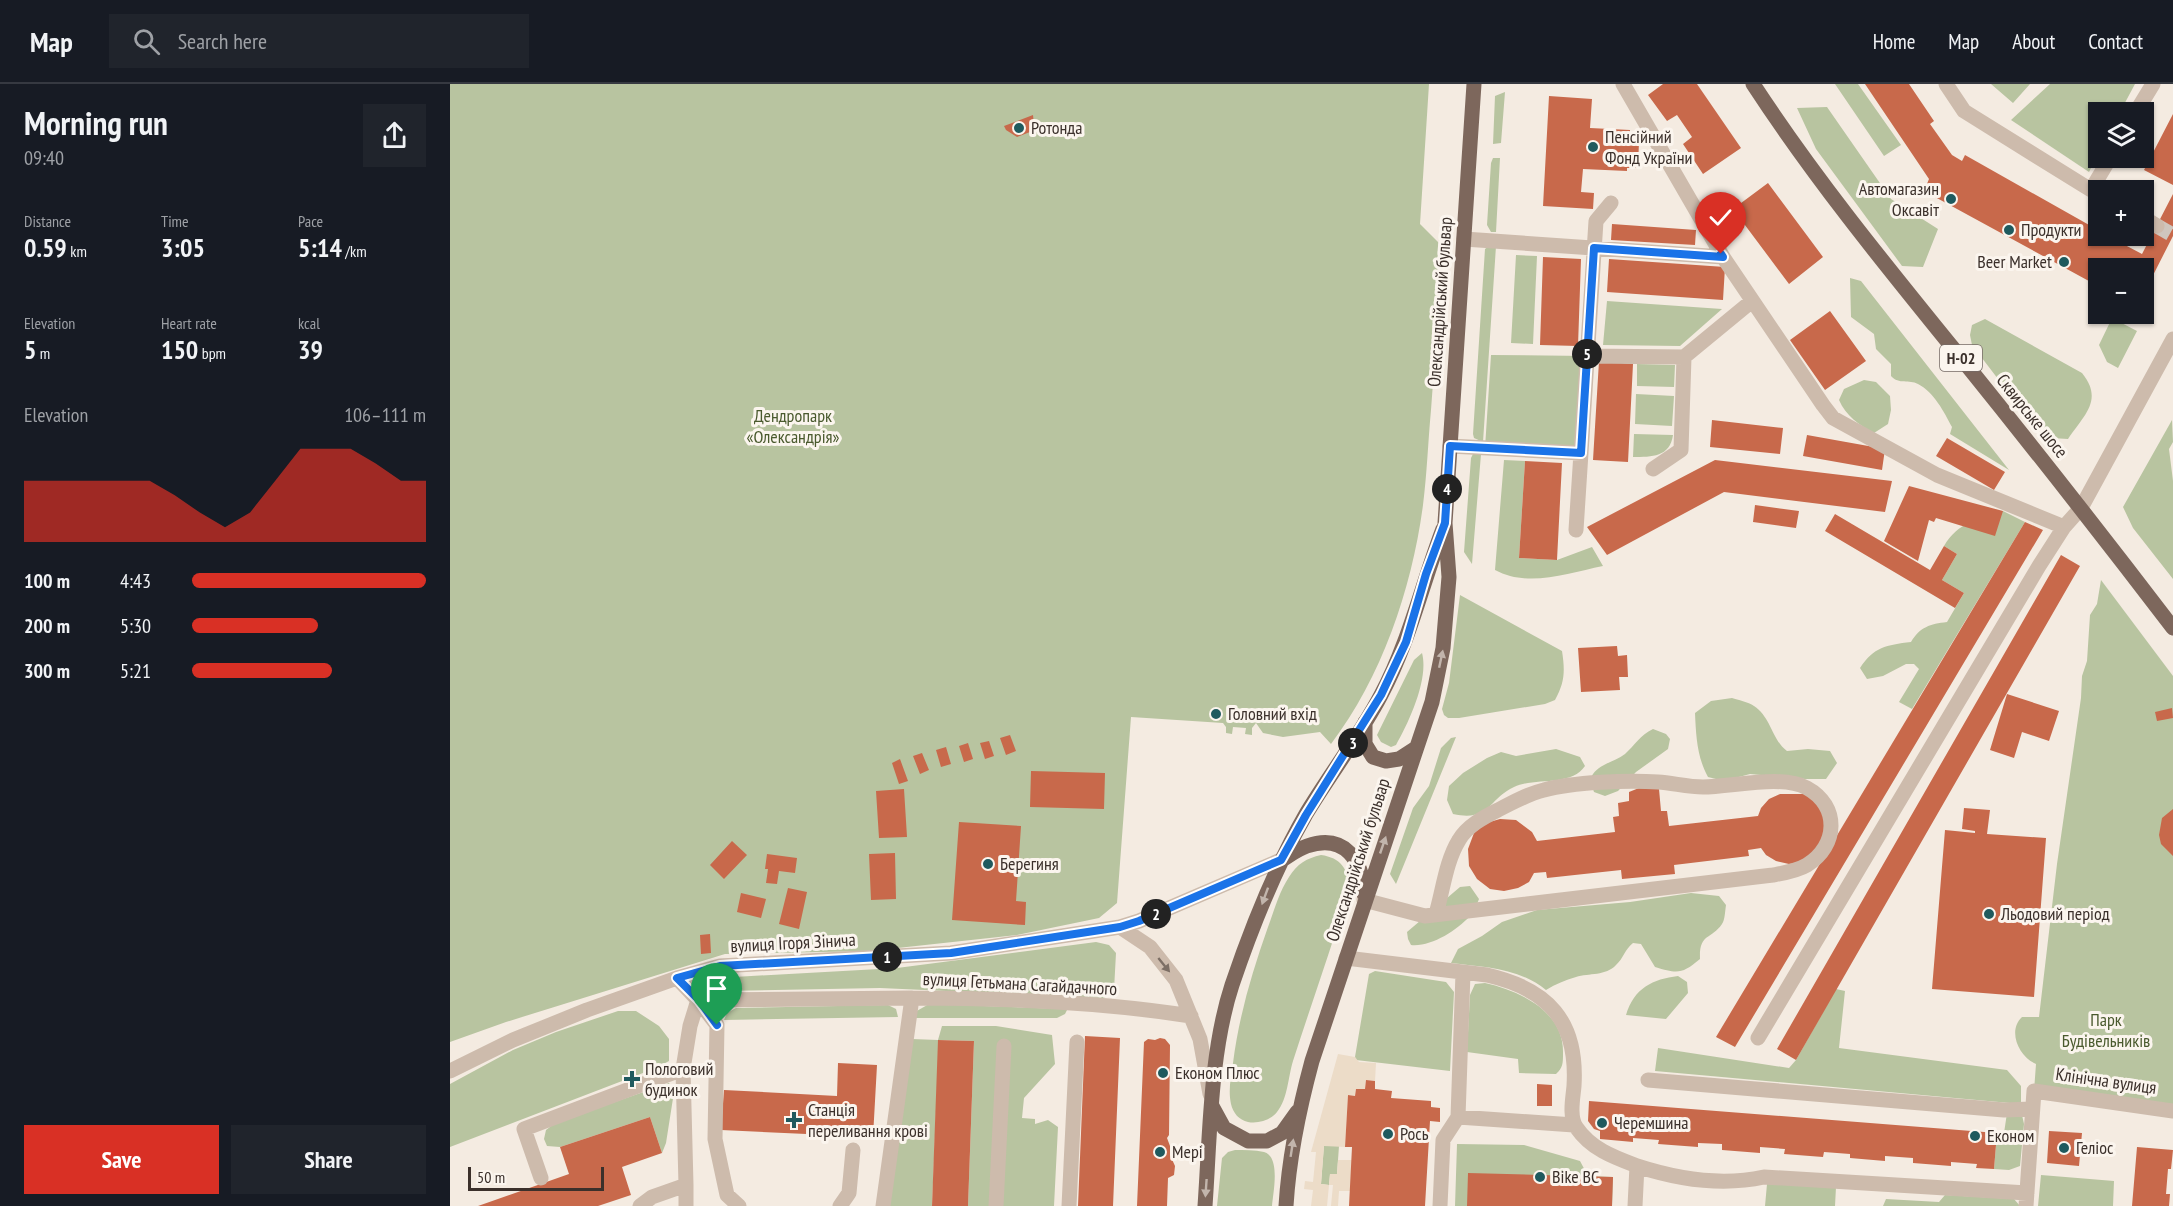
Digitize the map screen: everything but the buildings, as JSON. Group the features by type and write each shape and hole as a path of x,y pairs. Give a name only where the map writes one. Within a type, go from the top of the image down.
{"main road":[{"name":"Олександрійський бульвар","path":"1286,1206 1288,1171 1299,1109 1312,1061 1432,702 1443,648 1449,577 1445,523 1474,84"},
{"name":"Сквирське шосе","path":"1753,84 1820,180 2081,508 2173,628"},
{"name":"Олександрійський бульвар","path":"1205,1206 1212,1106 1220,1041 1231,987 1281,860 1306,815 1381,695 1406,642 1426,574 1445,523"},
{"path":"1365,722 1365,744 1373,757 1386,761 1400,759 1416,748"},
{"path":"1281,860 1306,846 1320,843 1333,844 1347,850 1356,860 1363,878 1364,900"},
{"path":"1212,1106 1224,1128 1248,1141 1267,1141 1282,1133 1299,1109"}],"street":[{"path":"1623,84 1723,257 1833,418 1937,474 2064,527"},
{"path":"1946,84 1964,111 2088,188"},
{"path":"2142,102 2153,84"},
{"path":"1576,530 1596,221 1611,203"},
{"path":"1464,239 1723,257"},
{"path":"1587,356 1684,357 1752,301"},
{"path":"1758,1038 2064,527 2081,508 2173,339"},
{"path":"1653,469 1681,450 1684,357"},
{"path":"1450,446 1581,453"},
{"path":"1364,900 1425,916 1773,875 1806,866 1821,855 1831,836 1832,821 1826,806 1816,794 1804,786 1784,782 1701,787 1633,782 1544,789 1488,815 1467,830 1459,839 1451,857 1436,914"},
{"name":"вулиця Ігоря Зінича","path":"450,1071 513,1040 587,1010 677,978 720,966 951,953 1120,927 1281,860"},
{"path":"1120,927 1149,947 1176,980 1200,1039 1212,1106"},
{"path":"1346,957 1505,980 1540,997 1559,1014 1574,1056 1572,1111 1574,1125 1602,1153 1637,1166 1674,1177 1741,1182 1764,1177 2026,1200 2032,1109 2004,1110 1647,1080"},
{"path":"1440,1206 1443,1140 1458,1118 1463,973"},
{"path":"677,978 699,1000 717,1025 715,1139 727,1195 739,1206"},
{"path":"699,1000 912,998"},
{"name":"вулиця Гетьмана Сагайдачного","path":"883,1206 912,998 1021,1001 1141,1009 1191,1016"},
{"path":"686,1206 683,1069 690,1026 699,1000"},
{"path":"1069,1206 1077,1042"},
{"path":"996,1206 1004,1046"},
{"path":"541,1178 524,1129 683,1069"},
{"name":"Клінічна вулиця","path":"2032,1109 2034,1091 2173,1111"},
{"path":"1458,1118 1574,1125"},
{"path":"840,1206 849,1193 853,1150"},
{"path":"1635,1206 1637,1166"},
{"path":"640,1206 652,1197 686,1185"}],"green space":[{"name":"Дендропарк «Олександрія»","path":"450,84 1429,84 1420,224 1443,247 1423,505 1411,568 1392,630 1365,690 1331,744 1320,732 1283,737 1263,733 1256,723 1252,728 1252,735 1245,734 1246,728 1233,727 1232,734 1226,733 1223,723 1131,717 1117,903 1099,918 1017,935 870,951 725,954 506,1022 450,1042"},
{"path":"1835,84 1858,84 1901,145 1884,156"},
{"path":"1991,84 2030,84 2013,103"},
{"path":"2050,84 2135,84 2125,102 2088,102 2088,168 2091,168 2089,172 2011,120"},
{"path":"1505,92 1501,143 1493,144 1495,96"},
{"path":"1827,107 1891,199 1938,229 1923,267 1902,266 1816,149 1797,108"},
{"path":"1493,158 1500,158 1496,232 1491,232 1487,225"},
{"path":"1489,246 1496,246 1483,442 1474,438 1473,434 1485,249"},
{"path":"1516,255 1537,256 1533,344 1511,343"},
{"path":"1850,278 1861,281 2009,470 1950,434 1952,427 1946,415 1934,397 1924,388 1891,376 1891,364 1876,349 1874,334 1851,317"},
{"path":"1607,301 1722,309 1680,346 1603,345"},
{"path":"1985,319 2082,373 2091,391 2091,399 2085,415 2068,439 2052,438 2037,430 1972,345 1970,335 1972,325"},
{"path":"2109,324 2124,324 2137,331 2118,368 2107,362 2099,345"},
{"path":"1491,355 1587,356 1581,453 1485,448"},
{"path":"1637,364 1675,365 1674,387 1637,386"},
{"path":"1864,380 1876,382 1890,396 1891,410 1888,424 1874,433 1854,420 1839,400 1844,389"},
{"path":"1636,394 1674,396 1672,426 1635,424"},
{"path":"2172,420 2173,442 2169,449 2173,481 2173,579 2133,528 2123,507"},
{"path":"1634,434 1673,435 1664,452 1647,457 1633,457"},
{"path":"1473,454 1481,454 1472,564 1464,552"},
{"path":"1504,460 1525,461 1519,558 1557,560 1592,547 1603,566 1562,575 1534,578 1521,578 1495,570"},
{"path":"2003,511 2025,522 1912,709 1899,702 1919,669 1914,664 1906,664 1883,676 1867,679 1860,668 1881,648 1911,642 1926,627 1947,622 1964,593 1942,580 1957,554 1944,546 1949,538 1962,527"},
{"name":"Парк Будівельників","path":"2101,580 2173,676 2173,1111 2034,1091 2036,1064 2020,1050 2015,1036 2015,1029 2022,1017 2039,1017 2082,676 2087,661 2090,615 2097,604"},
{"path":"1460,595 1562,651 1563,676 1561,688 1555,700 1545,704 1459,718 1448,718 1444,715 1442,709 1449,683"},
{"path":"1422,653 1423,675 1416,700 1407,725 1396,745 1391,747 1381,742 1377,735 1414,660"},
{"path":"1732,698 1749,703 1760,711 1778,741 1787,751 1808,749 1830,751 1837,763 1826,779 1750,774 1724,781 1708,777 1699,754 1695,713 1711,701"},
{"path":"1653,729 1666,734 1670,739 1668,749 1636,772 1618,791 1605,796 1594,792 1591,778 1596,770 1625,754 1641,737"},
{"path":"1456,737 1396,884 1390,874 1413,808 1429,786 1441,748 1451,738"},
{"path":"1556,749 1580,757 1585,766 1571,777 1532,782 1514,787 1488,808 1474,815 1453,814 1447,800 1449,786 1463,773 1501,752 1516,756"},
{"path":"1321,855 1335,859 1344,867 1348,879 1348,893 1293,1061 1281,1106 1268,1119 1248,1122 1239,1118 1235,1113 1230,1094 1239,1028 1247,994 1262,944 1285,883 1299,865"},
{"path":"1470,886 1479,899 1470,916 1458,927 1435,941 1411,945 1407,932 1460,887"},
{"path":"1691,893 1719,896 1726,905 1722,924 1701,945 1700,959 1684,970 1675,972 1655,967 1641,944 1633,943 1612,969 1572,978 1546,990 1525,977 1513,973 1451,963 1458,949 1502,922 1537,910 1630,902"},
{"path":"1096,942 1109,945 1116,953 1114,990 1104,998 880,988 723,991 725,980 734,977 897,968"},
{"path":"1375,971 1446,982 1454,992 1450,1071 1356,1060 1369,974"},
{"path":"1678,976 1687,982 1688,993 1666,1019 1626,1015 1634,998 1646,986"},
{"path":"1485,983 1512,991 1538,1005 1556,1025 1561,1038 1563,1062 1556,1074 1519,1073 1518,1059 1467,1052 1470,995 1475,984"},
{"path":"1836,989 1845,991 1839,1048 2007,1070 2021,1086 2021,1104 1655,1071 1658,1048 1789,1068 1796,1060"},
{"path":"929,1004 1067,1010 1065,1014 1057,1018 914,1018 915,1012"},
{"path":"888,1005 896,1009 898,1017 724,1020 727,1013 736,1008"},
{"path":"618,1011 636,1011 659,1026 669,1039 669,1061 450,1147 450,1084 513,1050 556,1032"},
{"path":"942,1026 996,1026 1052,1035 1055,1064 1024,1098 1022,1118 1035,1119 1035,1124 1048,1120 1058,1127 1054,1206 968,1206 974,1041 939,1040 932,1206 888,1206 912,1039 938,1040"},
{"path":"669,1083 674,1092 666,1143 662,1153 650,1117 560,1147 547,1146 544,1139 546,1130 555,1123"},
{"path":"2007,1113 2022,1115 2024,1124 2020,1166 2009,1170 1994,1169 1997,1133 2004,1133"},
{"path":"1457,1144 1524,1145 1580,1161 1588,1176 1613,1177 1612,1206 1455,1206"},
{"path":"1324,1145 1339,1146 1337,1174 1330,1174 1329,1185 1321,1184"},
{"path":"1261,1151 1269,1155 1273,1161 1275,1176 1272,1206 1217,1206 1222,1158 1228,1152"},
{"path":"2041,1175 2114,1181 2113,1206 2038,1206"},
{"path":"1767,1184 1836,1187 1835,1206 1765,1206"},
{"path":"1945,1195 2014,1199 2020,1206 1883,1206 1886,1199 1939,1202"}],"shaded area":[{"path":"1338,1054 1355,1057 1359,1062 1376,1063 1375,1081 1366,1080 1365,1089 1356,1089 1355,1096 1348,1095 1345,1147 1324,1146 1321,1184 1329,1185 1327,1206 1311,1206 1313,1190 1304,1189 1305,1181 1313,1182 1316,1152 1311,1152"},
{"path":"1338,1160 1352,1160 1350,1191 1339,1191 1338,1206 1331,1206 1333,1185 1329,1185 1330,1174 1337,1174"}],"tunnel":[{"path":"2157,226 2173,235"}],"place":[{"name":"Ротонда","path":"1019,128"},
{"name":"Пенсійний Фонд України","path":"1593,147"},
{"name":"Автомагазин Оксавіт","path":"1951,199"},
{"name":"Продукти","path":"2009,230"},
{"name":"Beer Market","path":"2064,262"},
{"name":"Головний вхід","path":"1216,714"},
{"name":"Берегиня","path":"988,864"},
{"name":"Льодовий період","path":"1989,914"},
{"name":"Економ Плюс","path":"1163,1073"},
{"name":"Пологовий будинок","path":"632,1079"},
{"name":"Станція переливання крові","path":"794,1120"},
{"name":"Черемшина","path":"1602,1123"},
{"name":"Рось","path":"1388,1134"},
{"name":"Економ","path":"1975,1136"},
{"name":"Геліос","path":"2064,1148"},
{"name":"Мері","path":"1160,1152"},
{"name":"Bike BC","path":"1540,1177"}],"route":[{"path":"717,1025 699,1000 677,978 720,966 951,953 1120,927 1281,860 1306,815 1381,695 1406,642 1426,574 1445,523 1450,446 1581,453 1594,248 1723,257 1721,254"}]}
